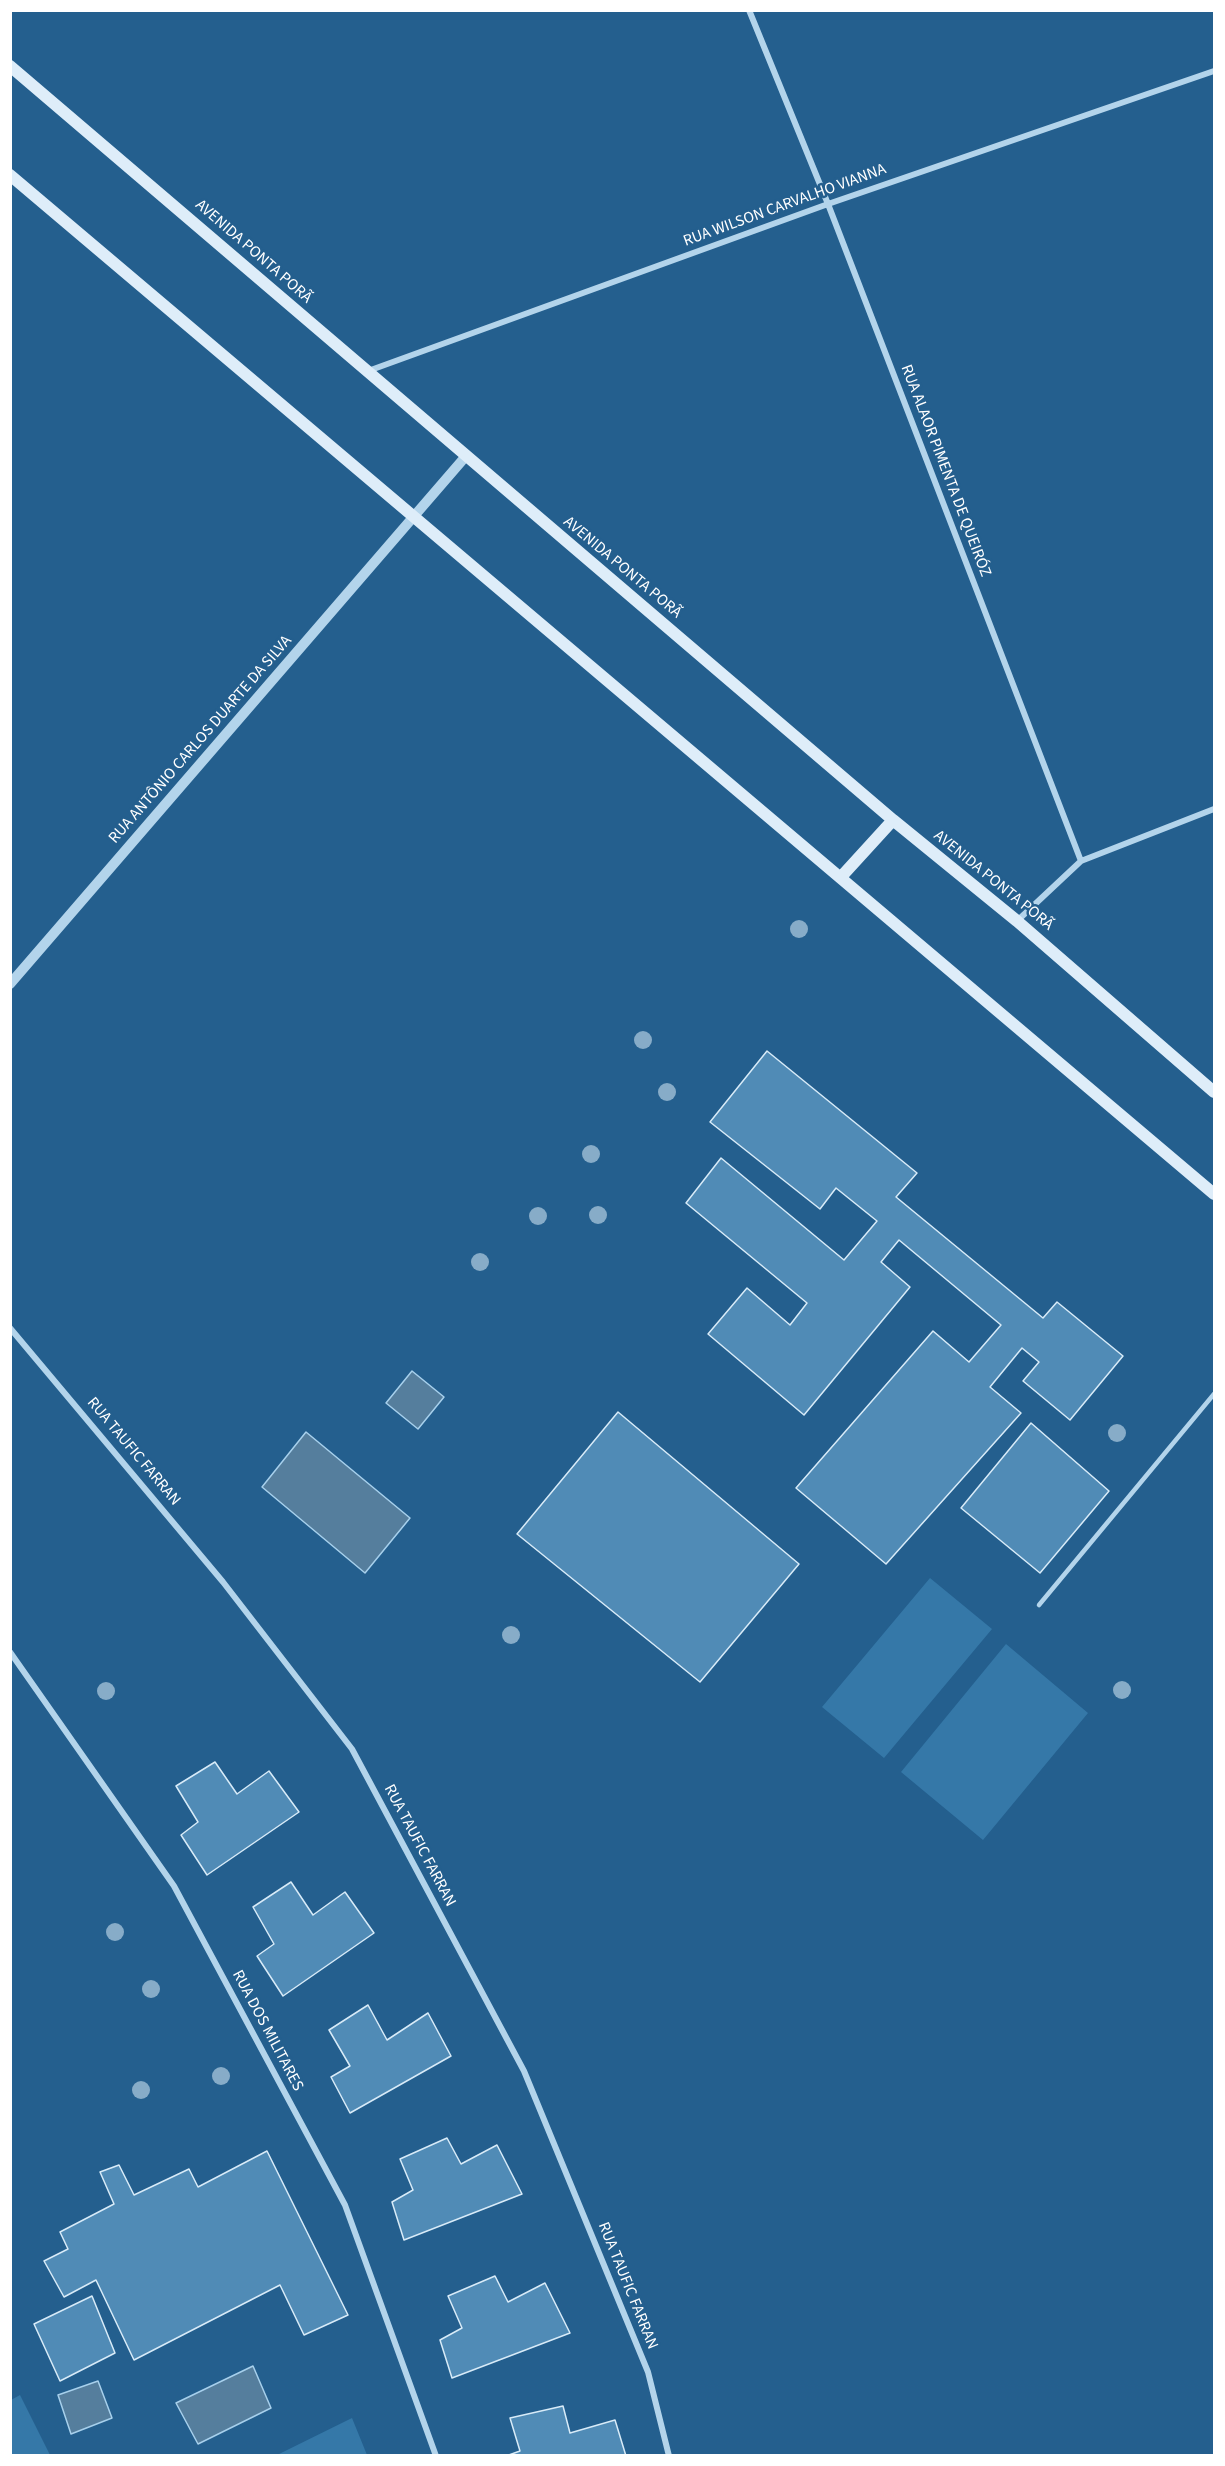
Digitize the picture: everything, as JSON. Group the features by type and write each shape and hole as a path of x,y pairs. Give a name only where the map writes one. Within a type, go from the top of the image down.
{"main road":[{"name":"AVENIDA PONTA PORÃ","path":"10,66 892,820 1017,921 1215,1092"},
{"path":"10,175 1215,1194"},
{"path":"841,877 892,820"}],"street":[{"name":"RUA ALAOR PIMENTA DE QUEIRÓZ","path":"749,10 828,204 1081,861"},
{"name":"RUA WILSON CARVALHO VIANNA","path":"367,372 828,204 1215,71"},
{"name":"RUA ANTÔNIO CARLOS DUARTE DA SILVA","path":"10,984 466,456"},
{"path":"1017,921 1081,861 1215,809"},
{"name":"RUA TAUFIC FARRAN","path":"10,1328 223,1581 352,1749 524,2071 648,2372 669,2456"},
{"name":"RUA DOS MILITARES","path":"10,1652 174,1886 345,2205 436,2456"}],"lane":[{"path":"1039,1605 1215,1394"}],"shaded area":[{"path":"412,1371 444,1397 418,1429 386,1403"},
{"path":"306,1432 410,1518 365,1573 262,1487"},
{"path":"930,1578 992,1629 884,1758 822,1707"},
{"path":"1006,1644 1088,1713 983,1840 901,1772"},
{"path":"253,2366 271,2408 198,2444 176,2403"},
{"path":"98,2381 112,2418 71,2434 58,2395"},
{"path":"20,2395 50,2455 11,2455 11,2400"},
{"path":"352,2418 367,2455 277,2455"}],"building":[{"path":"767,1051 917,1173 896,1197 1043,1318 1057,1302 1123,1356 1070,1420 1023,1381 1039,1362 1022,1348 990,1387 1021,1413 886,1564 796,1488 933,1331 969,1362 1001,1325 899,1240 881,1262 910,1287 804,1415 708,1334 747,1288 790,1325 807,1303 686,1203 721,1158 844,1260 877,1221 836,1188 820,1209 710,1122"},
{"path":"618,1412 799,1564 700,1682 517,1534"},
{"path":"1031,1423 1109,1491 1040,1573 961,1508"},
{"path":"215,1762 237,1794 269,1771 299,1812 207,1875 181,1835 198,1822 176,1786"},
{"path":"291,1882 313,1915 345,1892 374,1933 283,1996 257,1956 274,1944 253,1907"},
{"path":"368,2005 387,2040 428,2013 451,2056 350,2113 331,2077 350,2066 329,2030"},
{"path":"447,2138 461,2164 497,2145 522,2194 404,2240 392,2202 413,2190 400,2159"},
{"path":"267,2151 348,2315 304,2335 280,2285 134,2360 96,2280 64,2297 44,2261 68,2249 60,2232 114,2204 100,2172 119,2165 134,2195 189,2169 198,2187"},
{"path":"495,2276 508,2302 545,2283 570,2333 452,2378 440,2340 462,2328 448,2296"},
{"path":"92,2296 115,2353 60,2381 34,2324"},
{"path":"563,2406 570,2433 615,2420 626,2456 506,2456 520,2451 510,2418"}]}
